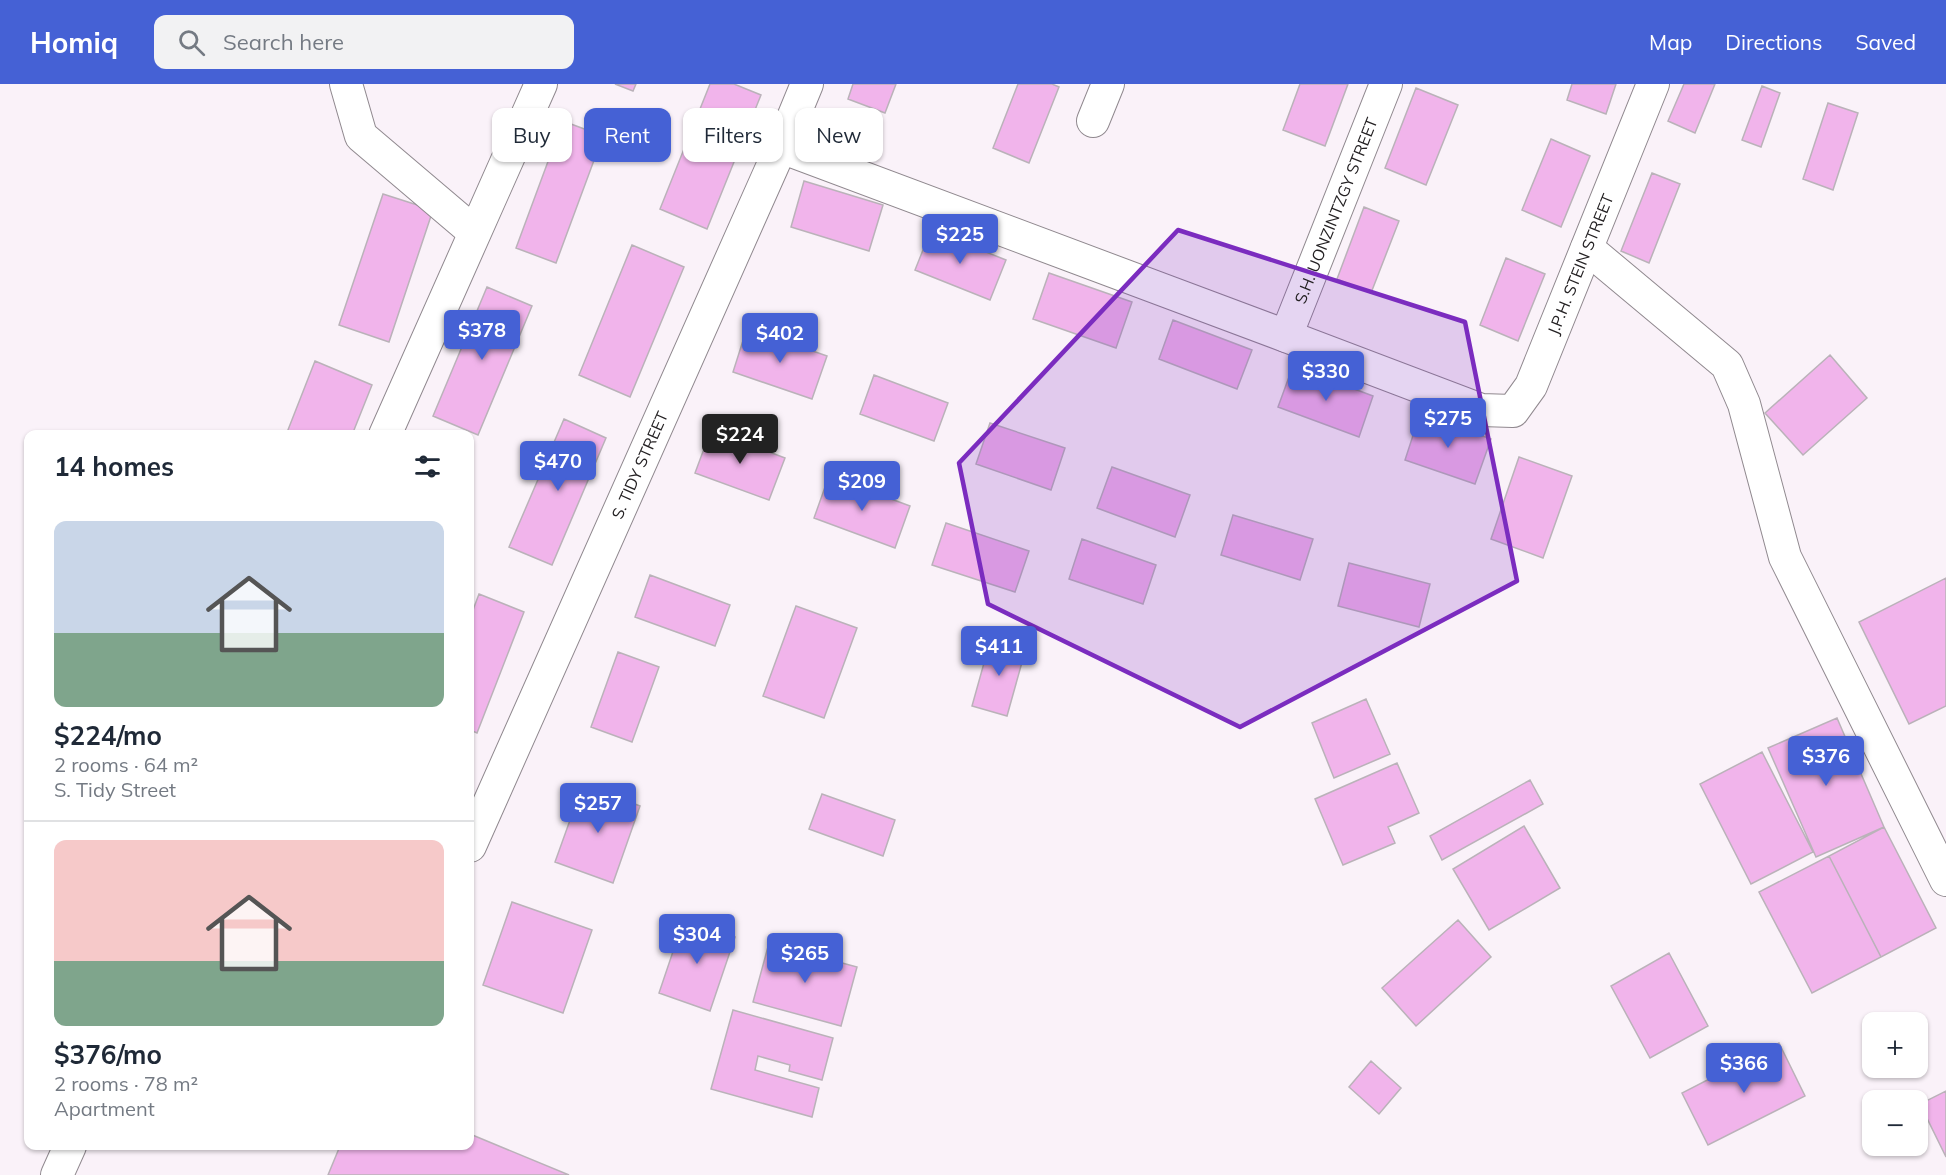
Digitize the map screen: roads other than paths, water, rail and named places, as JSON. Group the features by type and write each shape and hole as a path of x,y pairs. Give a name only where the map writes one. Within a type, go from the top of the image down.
{"street":[{"path":"346,84 361,136 474,232"},
{"path":"386,430 541,84"},
{"name":"S. TIDY STREET","path":"783,142 807,84"},
{"path":"1093,121 1108,84"},
{"name":"S.H. UONZINTZGY STREET","path":"1286,336 1386,84"},
{"name":"J.P.H. STEIN STREET","path":"1286,336 1481,410 1513,411 1531,386 1653,84"},
{"path":"783,148 1286,336"},
{"name":"S. TIDY STREET","path":"474,837 774,162"},
{"path":"1587,248 1726,365 1744,404 1785,557 1946,880"},
{"path":"57,1175 68,1150"}]}
